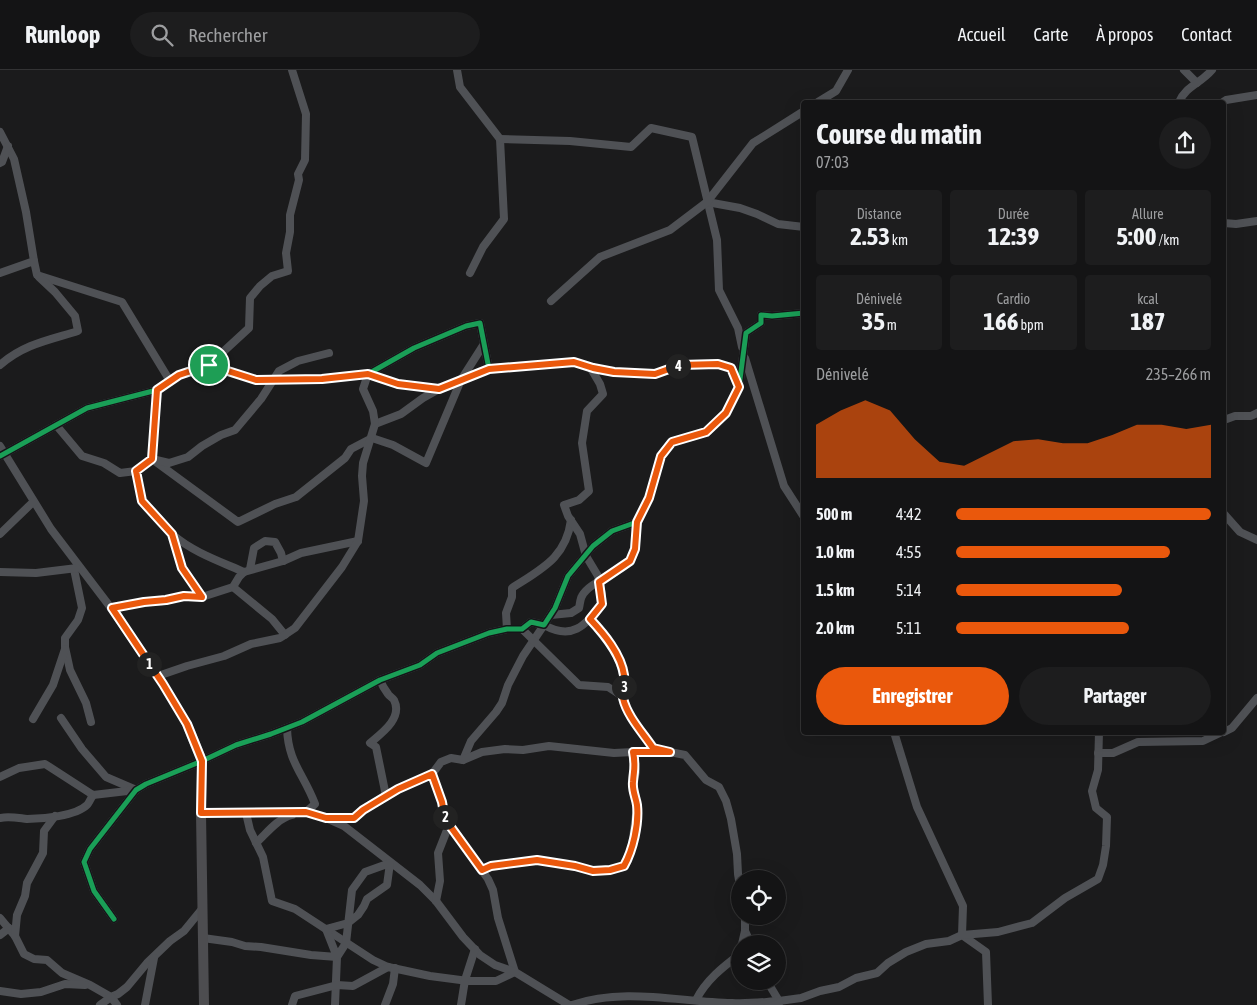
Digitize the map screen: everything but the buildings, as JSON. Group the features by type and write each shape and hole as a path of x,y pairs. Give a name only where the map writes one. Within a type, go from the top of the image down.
{"main road":[{"path":"187,724 202,761 204,1005"}],"street":[{"path":"2,455 87,408 157,390 179,375 216,362 224,351 249,328 250,298 272,276 288,271 286,253 290,232 290,215 299,180 298,174 305,160 306,114 292,70"},
{"path":"457,70 460,87 500,140 504,219 483,246 470,273"},
{"path":"821,100 836,91 848,70"},
{"path":"1184,70 1197,83"},
{"path":"1180,100 1184,92 1212,70"},
{"path":"1226,100 1257,95"},
{"path":"551,301 600,256 670,230 707,202 753,143 801,113"},
{"path":"500,140 570,141 631,147 651,128 692,137 717,240 719,290 738,328 744,357 784,486 801,512"},
{"path":"0,132 14,159 37,275 55,292 75,316 78,331 23,348 11,355 0,365"},
{"path":"0,163 8,146"},
{"path":"707,202 740,208 778,224 801,227"},
{"path":"1226,223 1257,222"},
{"path":"0,273 34,261"},
{"path":"37,275 122,302 170,381"},
{"path":"551,615 571,613 579,608 582,596 630,561 635,549 637,522 649,498 661,456 672,442 706,432 726,413 739,387 746,334 760,323 761,315 772,316 801,312"},
{"path":"209,365 256,380 322,379 368,374 414,348 466,326 480,323 489,369"},
{"path":"372,438 393,446 426,463 437,439 448,406 461,380 484,344"},
{"path":"152,459 169,463 188,457 221,435 235,430 261,399 279,372 298,361 329,353"},
{"path":"375,424 401,414 422,398 439,389 489,369 574,362 614,372 655,374 680,365 718,364 731,368 739,387"},
{"path":"114,919 94,891 84,862 90,849 136,790 236,745 302,722 380,680 420,665 437,653 489,633 507,629 522,629 531,622 544,625 555,631 570,632 587,623 602,604 598,576 586,556 580,534 564,505 579,500 589,491 582,443 587,411 603,394 600,384 590,367"},
{"path":"368,374 398,384 439,389"},
{"path":"158,676 224,656 251,644 286,635 295,628 342,567 358,541 364,501 363,463 375,424 374,412 363,389 368,374"},
{"path":"56,425 82,456 104,463 120,473 136,471 152,459 157,390"},
{"path":"1226,419 1235,416 1251,416 1257,413"},
{"path":"152,459 238,522 275,504 296,497 345,458 351,450 372,438"},
{"path":"0,446 2,455 51,529 78,568 112,608 158,676 187,724"},
{"path":"136,471 142,501 172,534 192,549 247,570"},
{"path":"0,534 33,502"},
{"path":"1226,516 1240,532 1257,540"},
{"path":"507,629 506,613 512,597 512,588 540,569 560,552 569,534 571,520"},
{"path":"463,760 471,742 502,703 515,671 551,615 568,576 593,546 612,531 637,522"},
{"path":"172,534 182,568 202,597"},
{"path":"247,570 254,548 265,541 275,542 281,552 283,561"},
{"path":"112,608 184,596 202,597 233,587 239,577 247,570 283,561 301,552 358,541"},
{"path":"0,572 36,573 78,568"},
{"path":"78,568 82,608 78,620 66,638 66,648 70,670 86,703 91,722"},
{"path":"233,587 272,619 286,635"},
{"path":"590,619 609,643 623,668 625,684 622,696 629,714 653,748 685,755 706,780 719,787 726,801 731,819 738,854 738,870"},
{"path":"522,629 579,684 608,687 622,696"},
{"path":"33,720 53,684 66,648"},
{"path":"380,680 388,695 394,699 395,708 395,717 392,722 370,743 376,747 386,796"},
{"path":"1226,731 1232,728 1257,698"},
{"path":"61,718 82,749 106,777 136,790"},
{"path":"256,843 286,817 306,812 315,804 293,761 287,728"},
{"path":"895,735 917,807 963,906 962,935"},
{"path":"201,813 306,812 344,826 420,885 436,901 463,937 495,965 515,972 570,1005 587,1000 633,995 733,1003 779,1003 839,987 856,978 877,973 888,963 906,952 926,944 949,940 962,935 998,932 1032,924 1065,898 1098,879 1103,865 1106,817 1096,808 1092,791 1098,770 1099,735"},
{"path":"1098,753 1113,753 1138,742 1203,742 1217,735"},
{"path":"326,818 354,818 386,796 432,774 441,762 451,758 463,760 482,752 504,749 523,750 549,746 614,753 670,752"},
{"path":"482,870 491,866 537,860 593,871 610,870 624,866 630,856 638,807 633,784 636,772 633,752"},
{"path":"0,777 19,768 45,764 93,795 136,790"},
{"path":"432,774 448,825 482,870 493,890 498,918 515,972"},
{"path":"0,818 28,819 75,812 86,806 93,795"},
{"path":"246,812 250,830 263,857 272,901 295,909 373,960 392,968 430,976 465,980 496,981 515,972"},
{"path":"15,936 17,915 25,896 26,883 43,853 44,831 56,816"},
{"path":"436,901 440,881 438,853 448,825"},
{"path":"326,929 348,923 358,915 367,899 387,885 390,863"},
{"path":"337,957 346,943 352,890 365,872 390,863"},
{"path":"100,1005 127,987 170,941 184,931 202,909"},
{"path":"0,918 15,936 24,954 34,959 47,960 62,973 90,985 111,998 118,1005"},
{"path":"744,935 745,925"},
{"path":"0,935 9,928"},
{"path":"326,929 337,957 335,1005"},
{"path":"745,931 747,935"},
{"path":"962,935 986,952 988,1005"},
{"path":"203,938 245,946 337,957"},
{"path":"461,1005 465,980 475,949"},
{"path":"145,1005 154,957"},
{"path":"696,1000 702,987 731,961"},
{"path":"292,1005 295,996 337,985 353,986 392,968"},
{"path":"385,1005 393,984 392,968"},
{"path":"0,990 22,994 40,992 65,984 90,985"},
{"path":"772,990 779,1003"}],"cycle path":[{"path":"114,919 94,891 84,862 90,849 136,790 236,745 302,722 380,680 420,665 437,653 489,633 507,629 522,629 531,622 544,625 555,608 568,576 593,546 612,531 637,522 649,498 661,456 672,442 706,432 726,413 739,387 746,333 761,323 761,315 801,313"},
{"path":"0,456 87,408 157,390 179,375 209,365 256,380 323,379 368,374 414,348 466,326 480,323 489,369 574,362 614,372 655,374 680,365 718,364 731,368 739,387"}],"route":[{"path":"574,362 614,372 655,374 680,365 718,364 731,368 739,387 726,413 706,432 672,442 661,456 649,498 637,522 635,549 630,561 599,582 602,604 590,619 601,631 623,668 625,684 622,696 629,714 653,748 670,752 633,752 636,772 633,784 638,807 630,856 624,866 610,870 593,871 537,860 491,866 482,870 448,825 432,774 398,789 363,810 354,818 326,818 306,812 201,813 202,761 187,724 163,684 112,608 184,596 202,597 182,568 172,534 142,501 136,471 152,459 157,390 179,375 209,365 256,380 322,379 368,374 398,384 439,389 489,369 574,362"}]}
